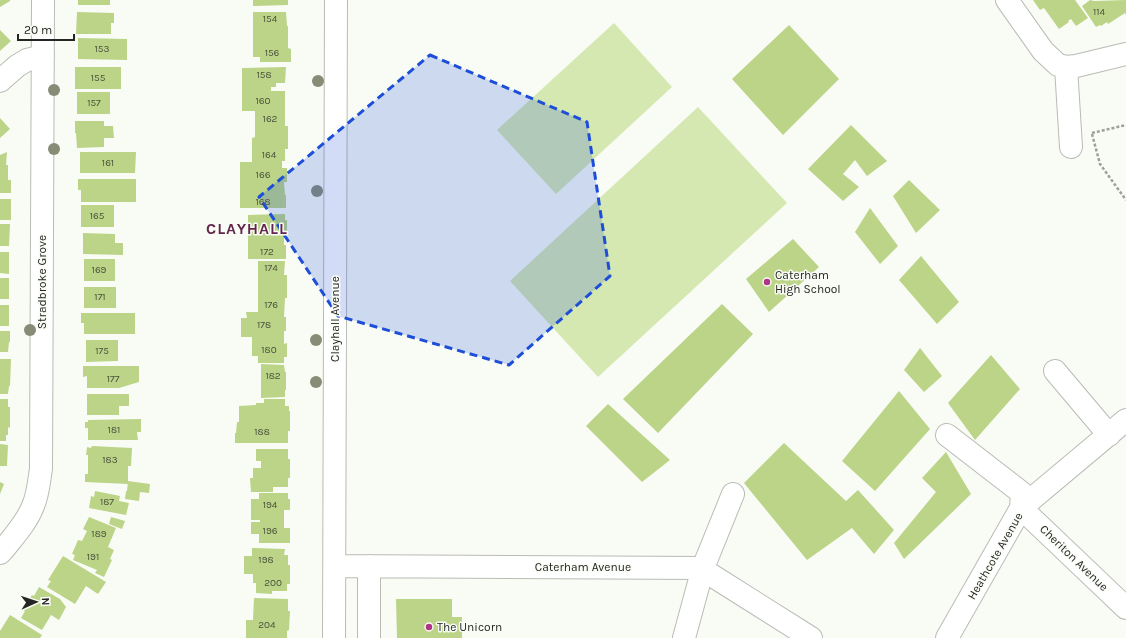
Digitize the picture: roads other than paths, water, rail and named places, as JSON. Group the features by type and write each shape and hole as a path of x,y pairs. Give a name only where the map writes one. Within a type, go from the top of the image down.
{"street":[{"name":"Stradbroke Grove","path":"0,553 23,524 33,506 41,469 43,0"},
{"name":"Clayhall Avenue","path":"334,638 336,0"},
{"path":"1007,0 1043,51 1062,66 1076,66 1126,54"},
{"path":"0,81 17,66 27,60 43,56"},
{"path":"1062,66 1071,146"},
{"path":"1055,371 1109,435"},
{"name":"Heathcote Avenue","path":"947,638 1021,508 1126,420"},
{"path":"947,435 1022,493 1021,508"},
{"path":"684,638 703,568 733,494"},
{"name":"Cheriton Avenue","path":"1021,508 1126,608"},
{"name":"Caterham Avenue","path":"335,566 703,568"},
{"path":"369,566 369,638"},
{"path":"703,568 708,573 811,638"}],"place":[{"name":"Caterham High School","path":"767,282"},
{"name":"The Unicorn","path":"429,627"}],"district":[{"name":"CLAYHALL","path":"247,228"}]}
